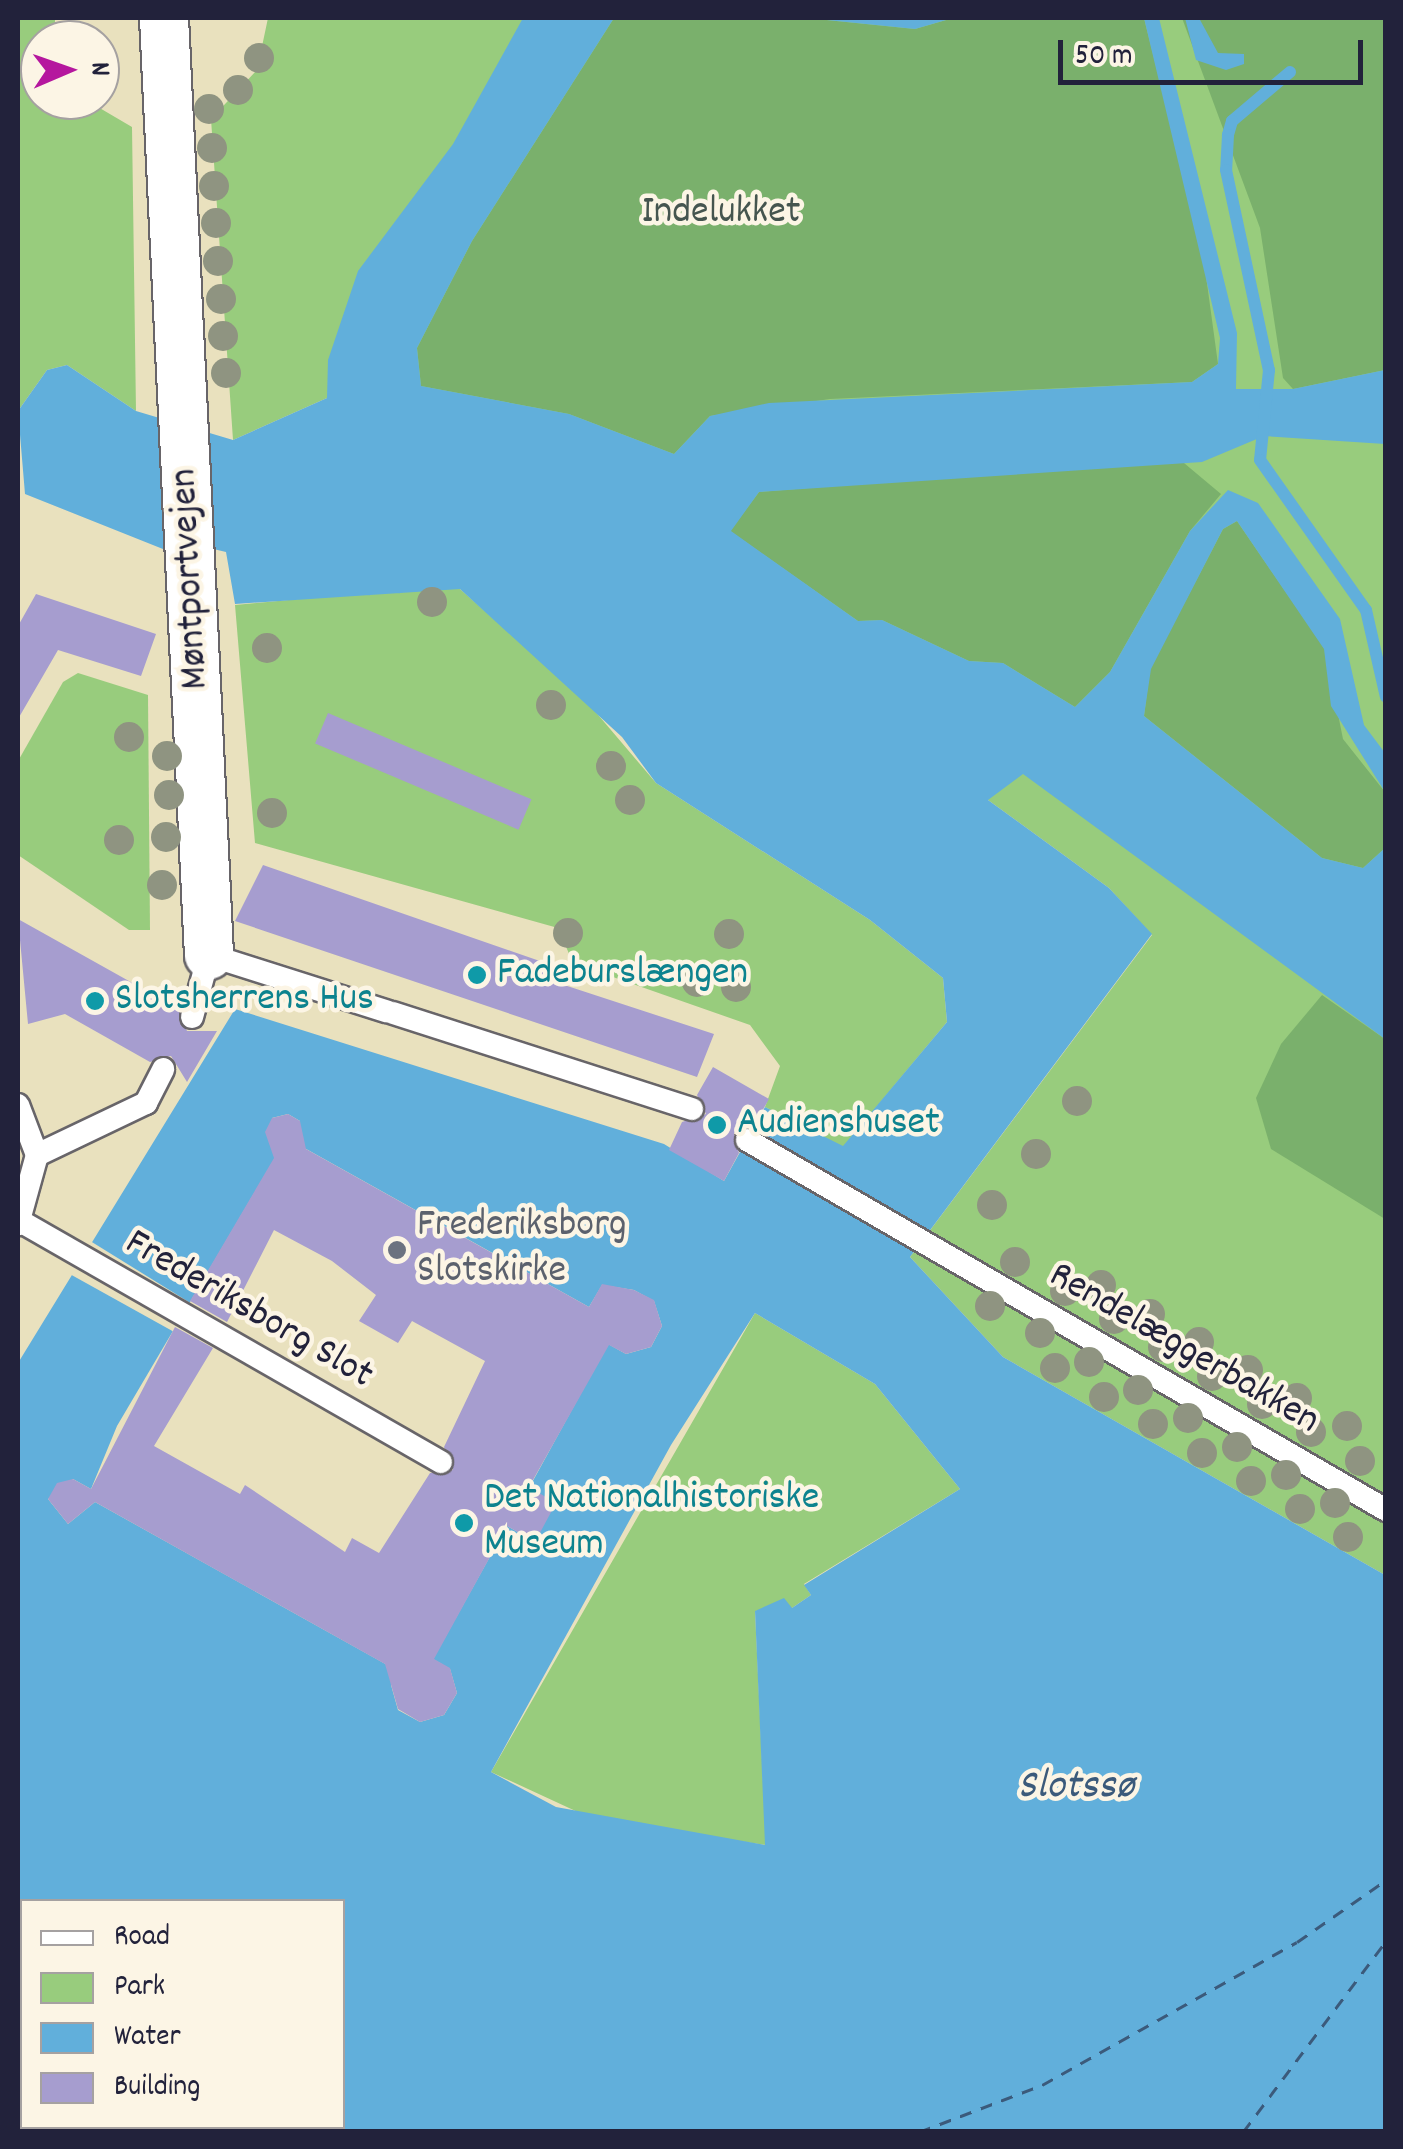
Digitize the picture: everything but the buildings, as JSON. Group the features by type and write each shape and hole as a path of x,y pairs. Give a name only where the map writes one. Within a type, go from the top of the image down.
{"street":[{"name":"Møntportvejen","path":"164,20 209,955"}],"lane":[{"path":"192,1017 209,955 692,1110"},
{"path":"18,1105 37,1155 146,1103 163,1069"},
{"name":"Rendelæggerbakken","path":"747,1140 1386,1510"},
{"name":"Frederiksborg Slot","path":"37,1155 19,1223 440,1462"}],"green space":[{"path":"18,18 55,18 20,20 20,120 120,120 132,127 136,411 67,365 47,370 18,411"},
{"path":"268,18 1385,18 1385,1575 1003,1357 910,1257 1152,935 1109,888 988,800 327,398 233,440 211,119 257,70"},
{"name":"Indelukket","path":"614,18 807,18 915,29 953,18 1144,18 1203,254 1218,364 1192,382 830,399 710,416 674,454 569,414 421,386 417,348 472,241"},
{"path":"1182,18 1385,18 1385,370 1293,389 1283,378 1260,228"},
{"path":"1178,458 1221,494 1190,531 1110,672 1075,707 1003,663 969,661 882,620 858,621 730,531 759,492"},
{"path":"1237,521 1325,649 1343,739 1385,792 1385,848 1363,868 1322,858 1144,716 1150,669 1223,529"},
{"path":"437,586 460,589 588,703 656,783 870,920 943,978 947,1022 843,1147 765,1107 780,1066 750,1025 573,963 558,928 255,843 235,605"},
{"path":"78,673 148,695 150,930 129,930 18,855 18,761 63,682"},
{"path":"1322,995 1385,1039 1385,1219 1271,1149 1256,1098 1281,1044"},
{"path":"755,1313 875,1384 960,1489 804,1584 811,1595 792,1608 755,1611 766,1845 595,1820 491,1772"}],"water":[{"name":"Slotssø","path":"523,18 614,18 472,241 417,348 421,386 569,414 674,454 710,416 769,403 1192,382 1218,364 1220,338 1144,18 1159,18 1237,333 1236,389 1293,389 1385,370 1385,444 1264,436 1202,462 759,492 731,531 858,621 882,620 969,661 1003,663 1075,707 1110,672 1190,531 1228,490 1258,503 1340,619 1364,725 1385,753 1385,792 1331,706 1324,649 1237,521 1223,529 1151,669 1144,716 1322,858 1363,868 1385,848 1385,1039 1023,774 988,800 1109,888 1152,934 910,1257 1003,1357 1385,1575 1385,2131 18,2131 18,1363 235,1009 664,1144 724,1181 765,1107 843,1146 947,1022 943,978 870,920 656,783 622,737 460,589 235,604 226,552 184,542 183,557 25,494 18,411 47,370 67,365 136,411 233,440 327,398 328,360 358,271 453,144","holes":["288,1114 300,1121 299,1145 589,1307 602,1285 634,1290 654,1301 662,1326 651,1347 626,1354 608,1344 529,1488 534,1541 507,1526 433,1659 450,1669 457,1693 444,1715 420,1722 398,1710 391,1685 398,1671 95,1502 68,1524 48,1499 73,1479 91,1489 117,1426 279,1151 272,1118","755,1313 875,1384 960,1489 804,1585 811,1595 792,1608 784,1598 755,1611 765,1845 556,1807 491,1772 671,1445"]},
{"path":"807,18 953,18 915,29"},
{"path":"1185,18 1199,18 1218,53 1244,54 1244,64 1226,70 1196,60"}],"pier":[{"path":"87,1239 192,1304 176,1333 68,1273"}],"waterway":[{"path":"1290,72 1232,121 1228,135 1226,170 1269,370 1260,460 1366,610 1386,697"}],"ferry route":[{"path":"919,2132 1042,2085 1297,1942 1386,1880"},
{"path":"1243,2132 1386,1941"}],"place":[{"name":"Fadeburslængen","path":"477,975"},
{"name":"Slotsherrens Hus","path":"95,1001"},
{"name":"Audienshuset","path":"717,1125"},
{"name":"Frederiksborg Slotskirke","path":"397,1250"},
{"name":"Det Nationalhistoriske Museum","path":"464,1523"}]}
